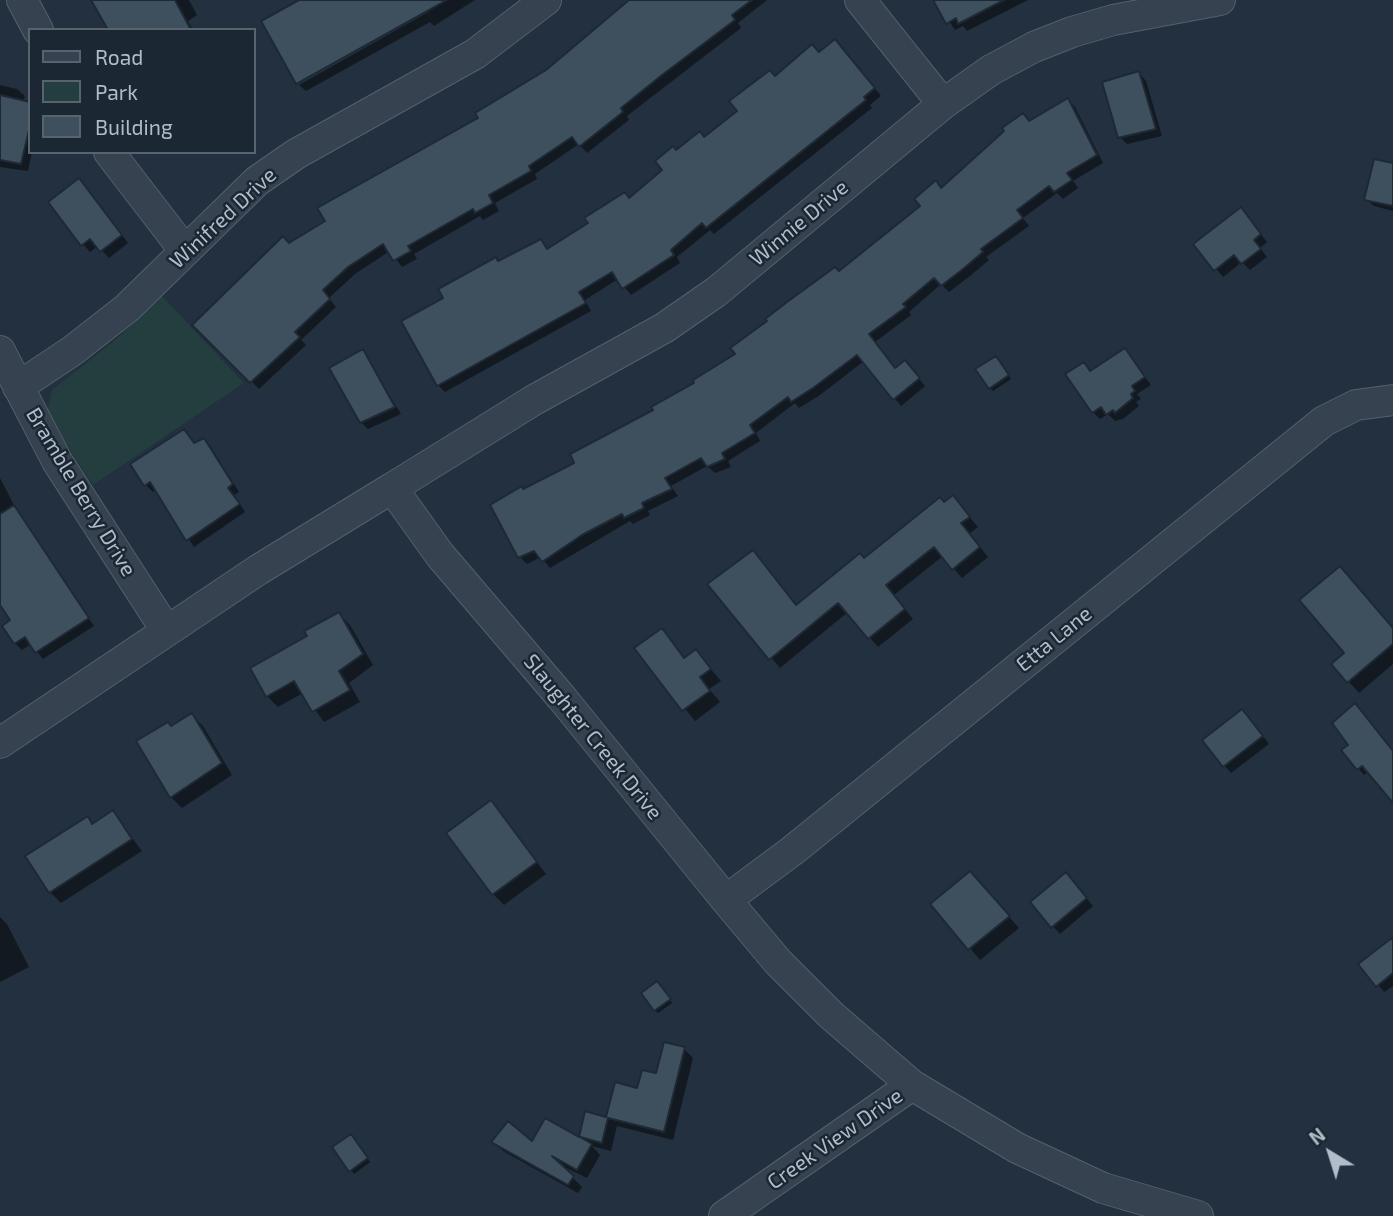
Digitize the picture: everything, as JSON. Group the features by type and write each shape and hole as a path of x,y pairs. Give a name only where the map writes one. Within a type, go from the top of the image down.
{"street":[{"path":"22,0 37,28"},
{"name":"Winifred Drive","path":"18,387 107,324 267,174 296,154 475,54 546,0"},
{"path":"860,0 943,104"},
{"name":"Winnie Drive","path":"392,488 534,400 664,328 716,292 943,104 991,70 1034,47 1072,32 1113,20 1220,0"},
{"path":"111,154 185,251"},
{"name":"Bramble Berry Drive","path":"0,351 57,461 166,630"},
{"name":"Etta Lane","path":"726,900 792,851 1324,421 1356,405 1393,400"},
{"path":"0,743 166,630 392,488"},
{"name":"Slaughter Creek Drive","path":"392,488 440,555 562,698 726,900 778,962 831,1015 912,1085 1029,1154 1103,1188 1198,1216"},
{"name":"Creek View Drive","path":"724,1216 912,1085"}],"green space":[{"path":"162,296 244,383 93,485 48,410 52,390 113,342"}],"building":[{"path":"91,0 175,0 190,28 107,28"},
{"path":"299,0 447,0 296,84 261,21"},
{"path":"629,0 752,0 732,15 735,20 621,108 623,112 579,147 572,137 529,166 531,171 489,195 493,203 475,213 473,209 408,246 411,251 393,261 383,244 348,267 323,290 330,299 295,332 300,337 250,383 192,325 283,236 289,243 325,221 317,208 478,118 475,113 546,70"},
{"path":"933,0 1004,0 958,24 956,18 946,24"},
{"path":"835,39 875,88 864,97 866,100 706,228 702,223 671,250 674,255 622,289 612,272 579,292 586,303 437,386 401,321 443,298 438,289 496,257 498,261 541,239 547,249 588,223 584,218 625,192 629,198 662,170 655,161 673,146 676,150 700,131 704,137 737,111 729,101 770,70 775,76 812,44 819,52"},
{"path":"1139,71 1156,129 1118,138 1102,82"},
{"path":"0,95 28,102 28,134 21,164 0,160"},
{"path":"1068,98 1097,155 1067,173 1072,180 1054,192 1049,186 1017,210 1023,218 981,249 983,252 963,269 941,286 934,278 903,304 906,307 869,334 895,368 905,360 920,378 893,400 857,355 813,388 791,402 788,397 750,425 755,433 722,453 725,459 707,467 701,458 665,478 672,489 642,503 644,508 624,518 622,514 582,535 542,562 534,551 518,558 490,505 522,486 523,489 574,463 570,454 653,410 651,407 694,383 693,380 735,354 730,348 767,321 765,319 835,267 839,271 920,206 914,199 936,180 941,188 1004,131 1002,128 1023,113 1029,121"},
{"path":"1374,159 1393,163 1393,206 1364,200"},
{"path":"79,178 122,235 100,252 90,239 81,246 48,202"},
{"path":"1241,207 1261,234 1254,240 1261,249 1241,264 1234,255 1214,271 1193,244"},
{"path":"1125,348 1145,377 1132,386 1135,391 1131,394 1133,398 1115,413 1113,410 1106,415 1101,407 1092,413 1065,374 1084,362 1090,371"},
{"path":"363,349 395,407 360,423 329,368"},
{"path":"996,356 1009,375 989,389 975,369"},
{"path":"184,429 194,443 204,438 233,484 228,488 240,504 186,541 150,482 144,486 130,464"},
{"path":"953,495 970,517 961,523 980,547 952,570 934,547 886,585 905,609 868,639 838,603 769,660 707,584 753,550 796,605 860,553 864,558 940,497 944,502"},
{"path":"14,505 89,618 35,653 25,637 14,644 2,626 10,620 0,605 0,514"},
{"path":"1340,566 1393,628 1393,644 1347,683 1331,664 1344,653 1299,600"},
{"path":"339,612 363,654 339,671 350,690 312,712 294,681 266,697 250,668 307,636 304,631"},
{"path":"662,628 684,658 696,649 711,669 700,677 710,691 682,711 634,648"},
{"path":"1355,703 1393,751 1393,803 1362,766 1357,770 1341,750 1348,745 1332,723"},
{"path":"1242,709 1263,736 1223,767 1202,740"},
{"path":"192,713 222,763 170,798 136,741 168,722 171,726"},
{"path":"491,800 537,862 492,895 446,833"},
{"path":"113,810 132,839 49,893 25,856 88,816 92,824"},
{"path":"970,871 1010,916 968,950 930,904"},
{"path":"1066,872 1087,898 1051,928 1030,902"},
{"path":"1393,937 1393,973 1376,987 1358,964"},
{"path":"657,981 671,999 654,1011 641,993"},
{"path":"664,1042 685,1047 664,1132 608,1118 602,1143 580,1137 592,1144 577,1170 552,1156 574,1176 568,1185 491,1142 508,1121 532,1141 545,1118 579,1137 585,1111 606,1117 615,1082 637,1088 642,1070 656,1073"},
{"path":"351,1134 368,1158 349,1172 332,1147"}]}
